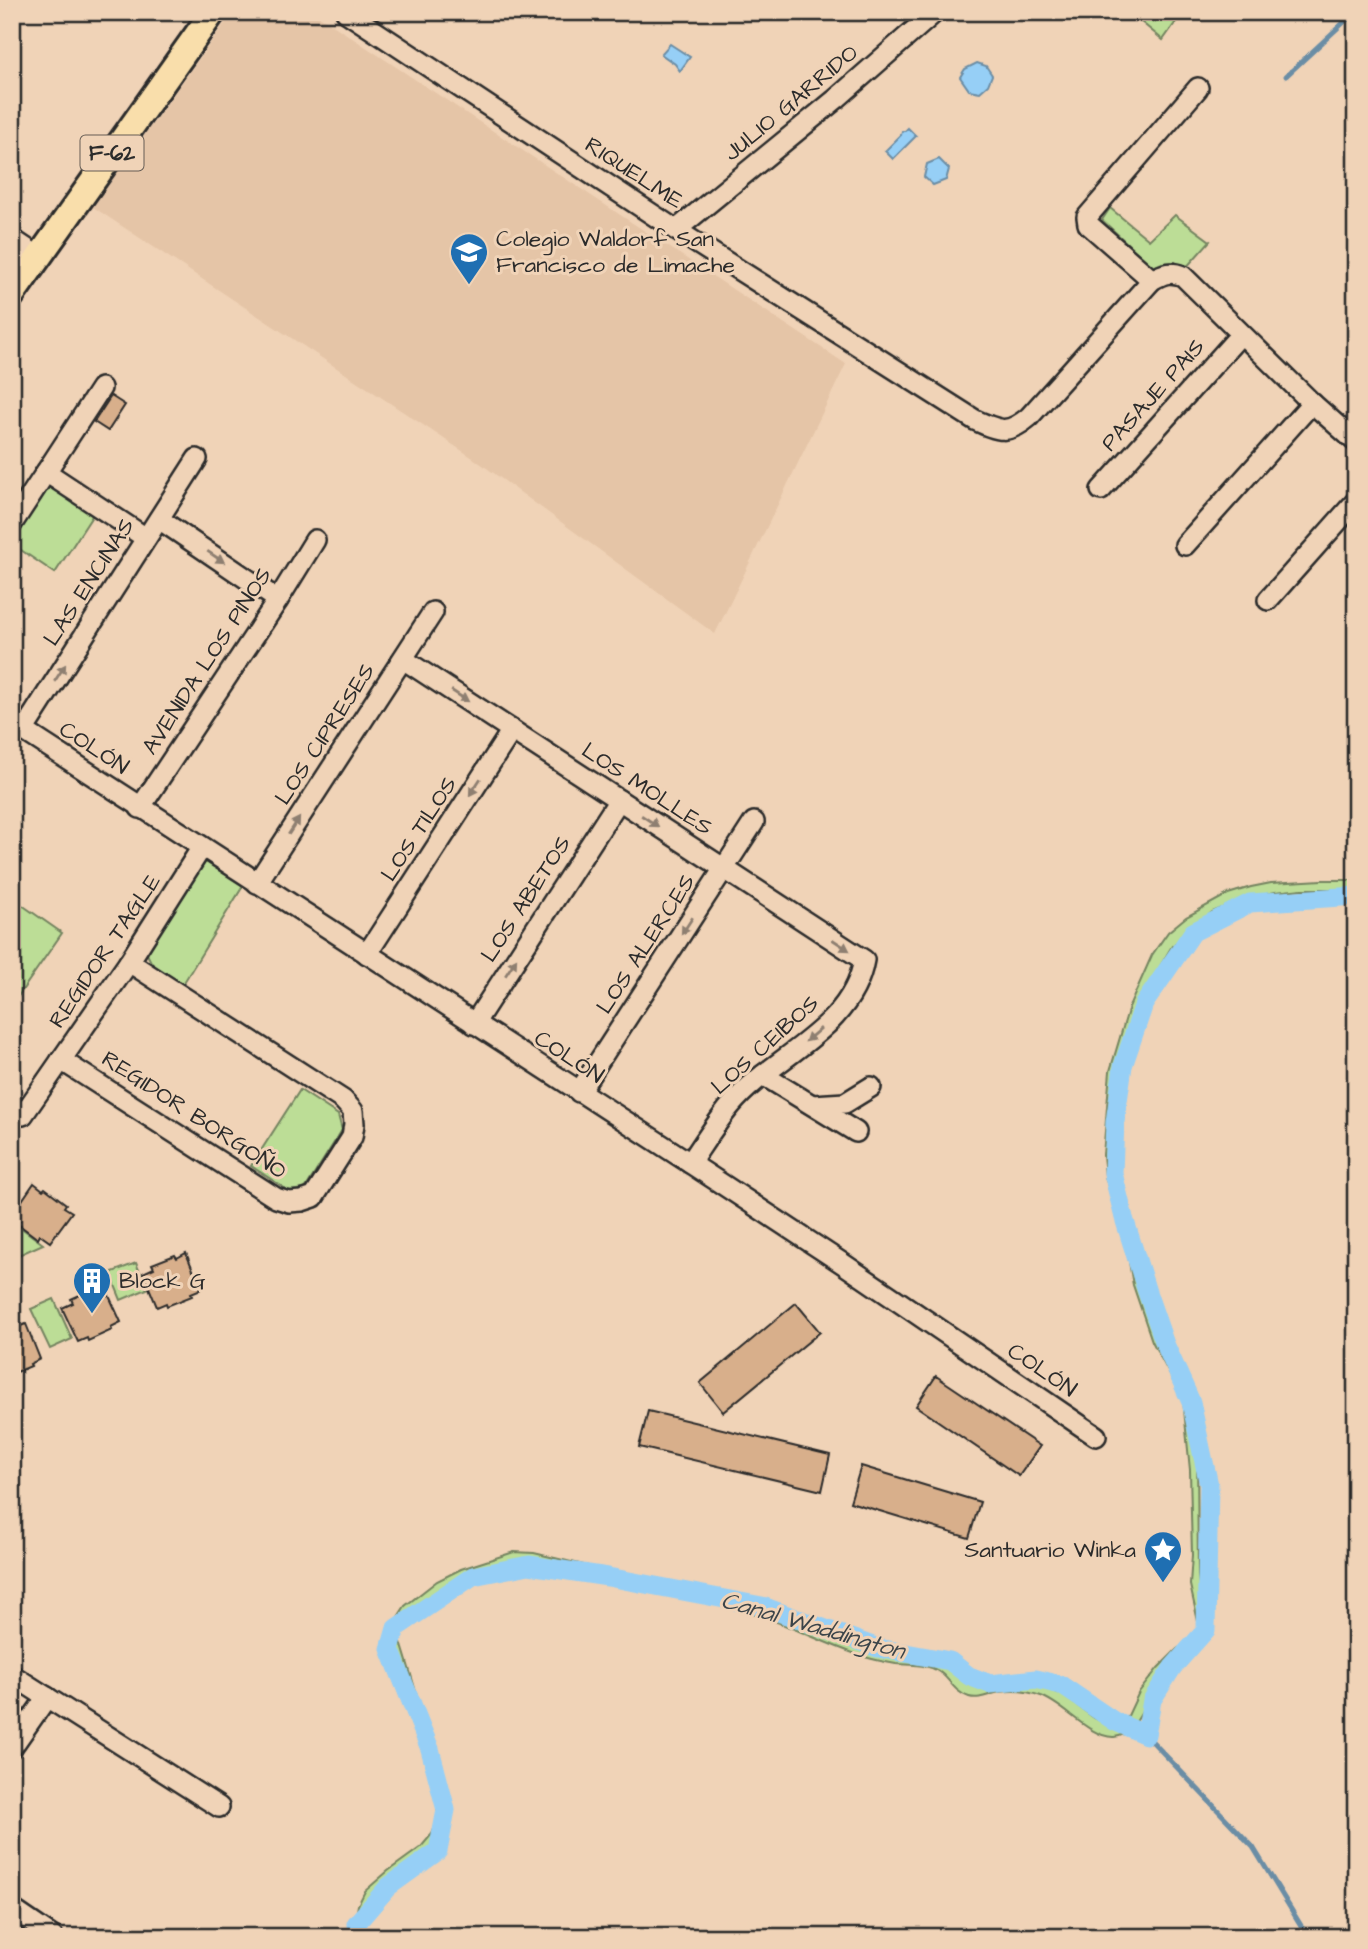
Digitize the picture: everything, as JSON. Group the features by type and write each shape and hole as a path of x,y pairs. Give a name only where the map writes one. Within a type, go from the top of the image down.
{"main road":[{"name":"F-62","path":"12,295 213,12"}],"street":[{"name":"RIQUELME","path":"346,12 676,230 989,427 1006,431 1017,427 1029,417 1152,280"},
{"name":"JULIO GARRIDO","path":"676,230 836,99 935,12"},
{"path":"1198,88 1087,217 1088,224 1152,280 1174,272 1183,276 1356,443"},
{"path":"12,239 39,257"},
{"name":"PASAJE PAIS","path":"1101,489 1241,334"},
{"path":"13,521 101,388"},
{"path":"1185,545 1312,403"},
{"name":"LAS ENCINAS","path":"18,727 197,459"},
{"path":"46,472 146,538"},
{"path":"1268,600 1356,501"},
{"path":"159,519 278,600"},
{"name":"AVENIDA LOS PINOS","path":"140,808 315,540"},
{"name":"LOS CIPRESES","path":"257,883 433,612"},
{"name":"LOS MOLLES","path":"403,659 864,960"},
{"name":"COLÓN","path":"18,727 690,1163 1096,1436"},
{"name":"LOS TILOS","path":"367,954 512,730"},
{"name":"LOS ABETOS","path":"474,1024 619,800"},
{"name":"LOS ALERCES","path":"579,1092 754,822"},
{"name":"REGIDOR TAGLE","path":"23,1115 129,962 202,847"},
{"name":"LOS CEIBOS","path":"690,1163 731,1104 838,1012 861,975 864,960"},
{"name":"REGIDOR BORGOÑO","path":"61,1059 276,1198 289,1202 314,1197 352,1137 353,1111 343,1101 129,962"},
{"path":"762,1075 856,1132"},
{"path":"813,1105 845,1103 871,1087"},
{"path":"12,1675 219,1807"},
{"path":"12,1747 47,1697"},
{"path":"12,1909 53,1937"}],"shaded area":[{"name":"Colegio Waldorf San Francisco de Limache","path":"233,12 313,12 846,364 715,634 473,458 93,207"}],"green space":[{"path":"1129,12 1183,12 1163,40"},
{"path":"1110,208 1149,240 1175,215 1210,241 1184,270 1175,262 1153,267 1102,220"},
{"path":"48,483 94,513 55,573 12,544 12,528"},
{"path":"206,862 243,886 183,984 153,966 146,952 200,864"},
{"path":"1356,880 1356,889 1302,889 1244,899 1212,912 1172,946 1159,968 1134,1030 1123,1068 1112,1130 1112,1156 1147,1303 1192,1405 1197,1445 1198,1576 1201,1601 1210,1625 1206,1641 1163,1676 1129,1730 1114,1737 1105,1736 1086,1727 1050,1700 1031,1693 1005,1691 969,1697 963,1695 943,1674 932,1668 865,1657 761,1616 719,1604 536,1562 519,1561 497,1565 465,1578 429,1598 410,1613 403,1626 401,1642 425,1722 446,1816 438,1840 427,1854 382,1887 371,1900 365,1916 365,1937 356,1937 355,1920 365,1891 421,1847 432,1834 438,1819 425,1752 392,1643 394,1623 405,1606 437,1581 461,1569 514,1552 534,1553 716,1594 765,1609 882,1653 943,1661 969,1684 982,1685 998,1679 1029,1682 1061,1694 1106,1724 1121,1725 1126,1720 1139,1692 1177,1649 1195,1637 1199,1626 1190,1585 1190,1470 1183,1400 1152,1341 1133,1285 1128,1256 1105,1176 1103,1155 1110,1071 1129,1007 1152,955 1168,932 1186,917 1228,894 1271,883"},
{"path":"12,898 62,933 12,1005"},
{"path":"300,1090 338,1115 342,1130 305,1189 289,1191 251,1166"},
{"path":"12,1221 43,1244 12,1258"},
{"path":"136,1263 147,1289 121,1300 110,1273"},
{"path":"54,1299 72,1339 50,1349 31,1309"}],"water":[{"path":"670,44 690,57 680,71 661,54"},
{"path":"977,63 986,66 992,75 988,85 980,92 969,90 960,77 965,69"},
{"path":"908,128 916,136 893,159 885,151 902,131"},
{"path":"939,159 949,169 946,180 933,185 924,177 927,164"}],"building":[{"path":"111,396 125,405 108,431 94,422"},
{"path":"34,1183 66,1204 64,1207 72,1212 50,1242 40,1235 38,1239 18,1224 20,1221 12,1215"},
{"path":"186,1253 201,1289 191,1293 192,1296 157,1307 143,1273 154,1268 152,1264"},
{"name":"Block G","path":"105,1287 121,1322 111,1327 112,1330 88,1341 87,1338 78,1342 62,1308 73,1303 71,1299 93,1289 95,1292"},
{"path":"796,1303 820,1332 723,1412 700,1383"},
{"path":"26,1324 40,1359 12,1374 12,1329"},
{"path":"936,1376 1040,1446 1019,1476 916,1406"},
{"path":"648,1411 830,1455 822,1491 639,1447"},
{"path":"861,1466 980,1502 969,1538 850,1502"}],"waterway":[{"path":"1286,76 1355,12"},
{"name":"Canal Waddington","path":"359,1937 356,1924 388,1887 438,1851 446,1810 430,1749 390,1649 396,1628 473,1576 529,1565 762,1606 878,1648 950,1661 969,1676 990,1684 1036,1679 1061,1685 1114,1721 1146,1735 1152,1700 1173,1667 1206,1630 1209,1485 1191,1402 1165,1344 1147,1292 1113,1173 1115,1122 1123,1066 1144,1004 1193,932 1250,903 1356,896"},
{"path":"1146,1735 1253,1847 1308,1937"}],"place":[{"name":"Colegio Waldorf San Francisco de Limache","path":"469,286"},
{"name":"Block G","path":"92,1315"},
{"name":"Santuario Winka","path":"1163,1584"}]}
